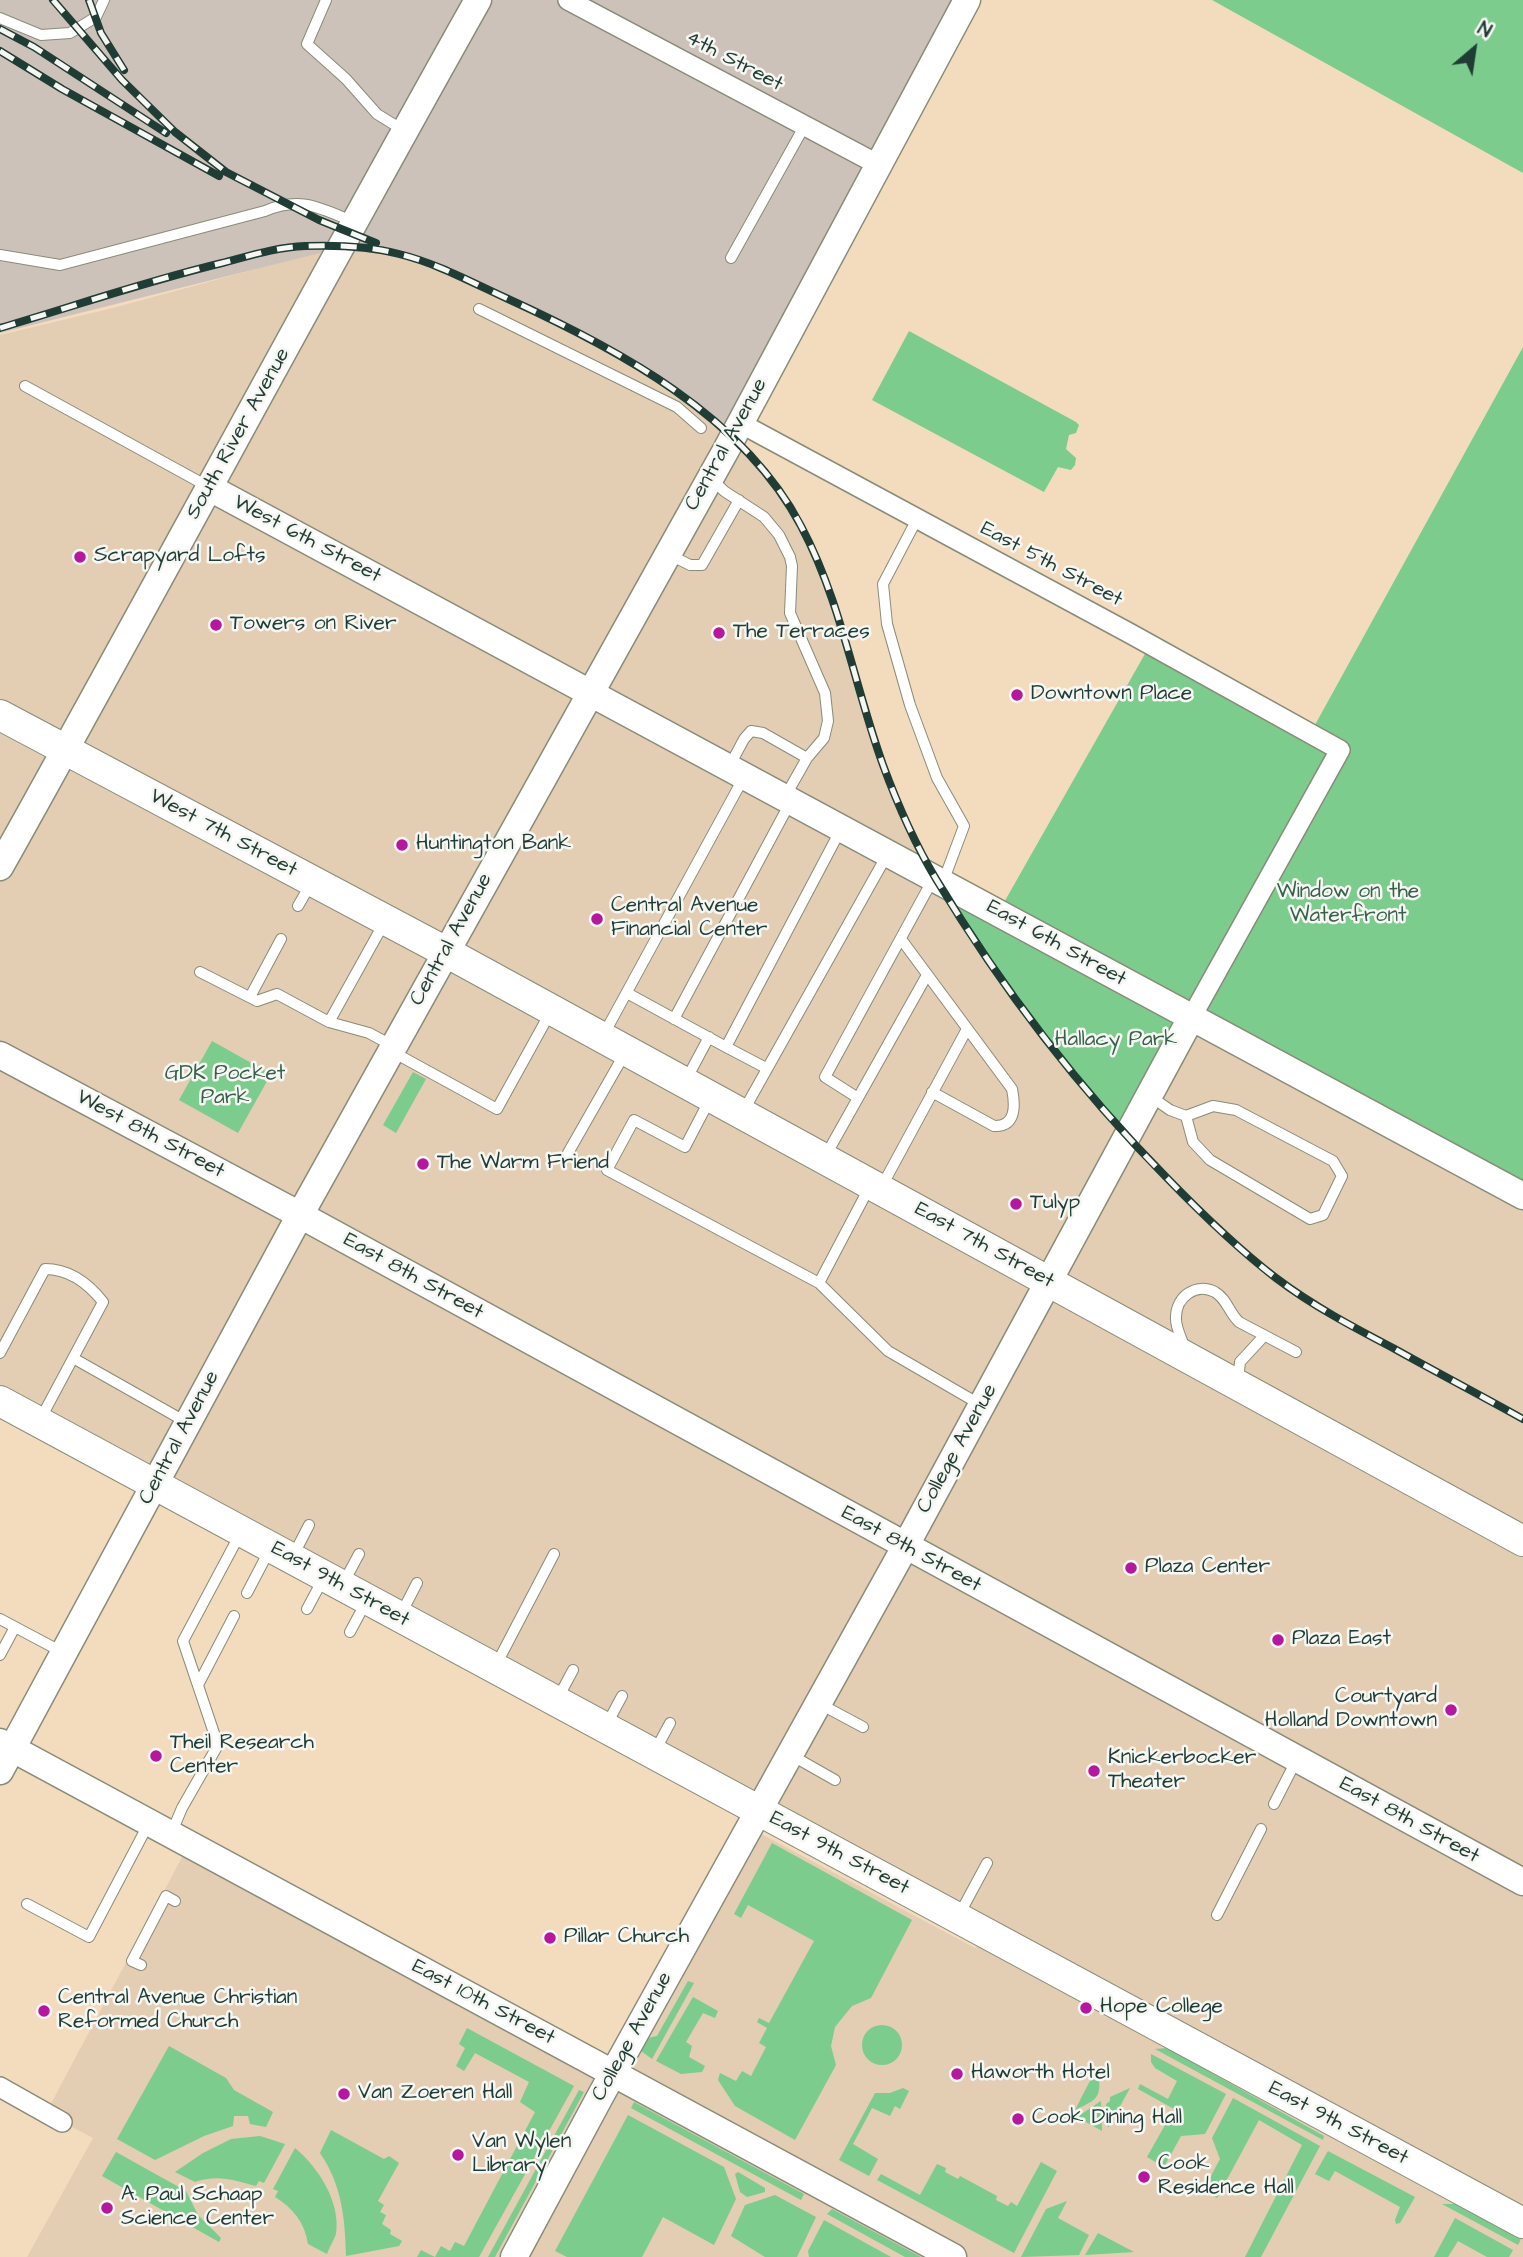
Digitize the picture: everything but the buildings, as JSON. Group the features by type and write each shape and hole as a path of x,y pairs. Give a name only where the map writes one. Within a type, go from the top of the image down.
{"main road":[{"name":"West 7th Street","path":"0,715 65,750 305,894 385,920 446,952"},
{"name":"East 7th Street","path":"446,952 1523,1541"},
{"name":"East 9th Street","path":"0,1401 1523,2223"}],"street":[{"name":"South River Avenue","path":"0,867 478,0"},
{"name":"4th Street","path":"568,0 877,164"},
{"name":"Central Avenue","path":"4,1754 64,1653 300,1214 740,424 967,0"},
{"name":"East 5th Street","path":"740,424 1131,634 1340,750"},
{"name":"West 6th Street","path":"210,488 589,693"},
{"name":"East 6th Street","path":"589,693 939,879 1523,1196"},
{"name":"College Avenue","path":"513,2257 1340,750"},
{"name":"West 8th Street","path":"0,1055 300,1214"},
{"name":"East 8th Street","path":"300,1214 905,1547 1523,1882"},
{"name":"East 10th Street","path":"4,1754 160,1829 953,2257"},
{"path":"0,2087 62,2122"}],"lane":[{"path":"0,18 41,35 70,33 96,18 104,0"},
{"path":"326,0 307,44 346,79 377,114 404,131"},
{"path":"731,258 805,125"},
{"path":"0,255 60,265 265,211 284,203 313,206 354,222"},
{"path":"480,309 677,407 701,428"},
{"name":"West 6th Street","path":"25,386 210,488"},
{"path":"674,1019 807,758 824,738 828,721 825,693 795,631 790,613 790,557 772,524 724,491 710,477"},
{"path":"667,554 690,565 702,565 739,500"},
{"path":"858,1098 825,1077 901,939 939,879 964,826 937,778 910,705 887,624 883,584 917,519"},
{"path":"568,1153 614,1044 627,993 737,772 744,738 751,731 763,733 807,758"},
{"path":"726,1047 842,828"},
{"path":"742,1114 888,852"},
{"path":"330,1022 385,920"},
{"path":"250,997 281,939"},
{"path":"901,939 1012,1089 1015,1107 1013,1115 1001,1126 995,1126 932,1092"},
{"path":"200,972 257,1001 278,994 330,1022 369,1033 497,1109 552,1010"},
{"path":"824,1159 927,975"},
{"path":"627,993 766,1068"},
{"path":"819,1283 967,1029"},
{"path":"685,1083 709,1037"},
{"path":"1150,1096 1170,1110 1186,1116 1213,1106 1236,1110 1332,1161 1342,1176 1323,1215 1310,1219 1210,1160 1193,1142 1186,1116"},
{"path":"711,1097 685,1147 634,1120 607,1170 819,1283 888,1351 982,1406"},
{"path":"0,1353 45,1269 54,1269 81,1280 103,1302 39,1422"},
{"path":"1188,1356 1175,1320 1177,1306 1184,1295 1206,1288 1217,1293 1227,1303 1232,1316 1296,1352"},
{"path":"1238,1384 1240,1362 1264,1336"},
{"path":"73,1358 188,1423"},
{"path":"247,1594 282,1552 310,1525"},
{"path":"27,1903 89,1937 160,1829 182,1808 218,1745 183,1641 242,1531"},
{"path":"350,1632 345,1587 359,1554"},
{"path":"494,1668 554,1555"},
{"path":"399,1618 417,1583"},
{"path":"307,1609 345,1587"},
{"path":"198,1685 234,1616"},
{"path":"0,1619 64,1653"},
{"path":"0,1656 15,1627"},
{"path":"556,1701 573,1670"},
{"path":"605,1727 622,1696"},
{"path":"819,1703 863,1727"},
{"path":"653,1754 670,1723"},
{"path":"790,1755 835,1780"},
{"path":"1274,1804 1297,1760"},
{"path":"1217,1915 1261,1829"},
{"path":"957,1918 987,1863"},
{"path":"141,1965 132,1961 160,1907 166,1896 175,1901"}],"shaded area":[{"path":"0,0 956,0 729,430 629,357 457,271 398,254 332,250 0,333"},
{"path":"340,246 400,254 448,271 623,356 681,395 732,438 769,478 800,524 822,570 883,765 940,883 1523,1196 1523,2257 27,2257 93,2138 46,2113 189,1844 612,2073 750,1828 975,1948 984,1933 0,1401 0,335 113,308"}],"green space":[{"path":"1212,0 1523,0 1523,173"},
{"path":"909,331 1076,422 1079,425 1076,433 1069,435 1066,449 1076,458 1071,470 1058,467 1044,492 872,400"},
{"name":"Window on the Waterfront","path":"1523,347 1523,1196 998,913 1150,645 1310,734"},
{"name":"Hallacy Park","path":"940,883 1189,1020 1127,1138 1071,1073 1005,985"},
{"name":"GDK Pocket Park","path":"212,1041 271,1074 238,1133 179,1100"},
{"path":"413,1072 426,1079 396,1133 383,1125"},
{"path":"772,1843 912,1920 871,1998 852,2006 835,2027 831,2046 836,2065 795,2140 735,2106 718,2080 720,2073 736,2081 742,2071 751,2076 766,2047 759,2043 767,2028 757,2022 759,2018 769,2023 814,1941 748,1905 741,1918 734,1914"},
{"path":"688,1981 694,1983 652,2059 641,2051 648,2038 657,2036"},
{"path":"693,1997 718,2011 715,2018 703,2013 686,2042 692,2046 689,2057 705,2066 702,2072 681,2074 656,2061"},
{"path":"882,2025 890,2026 896,2031 901,2037 901,2053 896,2059 890,2064 882,2065 874,2064 868,2059 863,2053 862,2045 863,2037 868,2031 874,2026"},
{"path":"467,2028 574,2086 479,2257 435,2257 441,2246 450,2251 455,2242 464,2246 535,2112 520,2102 529,2082 475,2053 464,2071 456,2066 465,2048 459,2044"},
{"path":"169,2046 226,2078 234,2090 273,2112 266,2127 250,2124 248,2116 234,2116 233,2126 204,2136 155,2160 117,2139"},
{"path":"1167,2048 1324,2136 1323,2140 1155,2049"},
{"path":"1151,2054 1226,2094 1205,2134 1181,2136 1164,2167 1147,2157 1174,2109 1138,2089 1140,2084 1168,2099 1177,2081 1155,2068 1151,2062"},
{"path":"1093,2075 1099,2076 1098,2095 1075,2110"},
{"path":"903,2088 909,2091 900,2109 895,2106 890,2116 872,2108 853,2144 878,2159 869,2176 839,2160 875,2093 890,2093"},
{"path":"1130,2088 1108,2128 1106,2104 1110,2097"},
{"path":"579,2090 584,2092 495,2257 488,2257"},
{"path":"1233,2098 1320,2146 1261,2257 1245,2257 1302,2145 1259,2120 1217,2198 1203,2191 1220,2159 1212,2138"},
{"path":"1101,2101 1102,2131 1077,2117"},
{"path":"634,2102 804,2194 801,2200 631,2108"},
{"path":"628,2115 724,2167 736,2199 714,2245 663,2217 642,2257 567,2257 555,2251"},
{"path":"331,2130 384,2159 389,2156 399,2163 378,2201 384,2205 380,2212 386,2215 382,2224 391,2230 390,2234 402,2241 399,2246 346,2256 345,2228 338,2190 320,2153"},
{"path":"260,2136 285,2144 264,2183 259,2181 256,2186 218,2178 195,2182 175,2172 203,2153 231,2139"},
{"path":"295,2148 319,2175 335,2210 336,2234 327,2254 308,2244 297,2217 275,2197 278,2191 273,2189"},
{"path":"1328,2151 1415,2197 1400,2223 1396,2224 1395,2220 1400,2207 1335,2171 1329,2181 1315,2174"},
{"path":"116,2152 186,2191 198,2215 221,2238 219,2242 102,2176"},
{"path":"1041,2162 1057,2171 1014,2253 877,2180 881,2174 920,2195 937,2164 958,2179 960,2176 997,2196 996,2200 1008,2206 1011,2202 1017,2206"},
{"path":"738,2172 765,2188 765,2192 747,2197 740,2192 735,2174"},
{"path":"775,2195 816,2217 797,2257 765,2257 731,2236 745,2205"},
{"path":"1067,2201 1058,2218 1089,2235 1079,2255 1021,2257 1046,2209"},
{"path":"1442,2204 1457,2204 1521,2239 1518,2245"},
{"path":"832,2209 921,2257 905,2257 827,2214"},
{"path":"1455,2218 1513,2250 1509,2257 1487,2257 1458,2241 1448,2257 1434,2257"},
{"path":"824,2220 891,2257 809,2257 808,2251"},
{"path":"1098,2233 1134,2252 1085,2255"},
{"path":"421,2250 435,2257 417,2257"}],"railway":[{"path":"53,0 122,80 175,132 226,172 319,220 376,243"},
{"path":"89,0 101,33 124,70"},
{"path":"0,29 34,47 166,133"},
{"path":"0,51 62,89 219,176"},
{"path":"0,328 263,252 305,246 364,248 413,258 467,279 590,339 673,389 711,418 746,451 776,486 801,526 827,584 883,765 914,838 936,879 987,959 1072,1073 1134,1144 1180,1191 1234,1243 1276,1278 1333,1316 1523,1419"}],"place":[{"name":"Scrapyard Lofts","path":"80,557"},
{"name":"Towers on River","path":"216,625"},
{"name":"The Terraces","path":"719,633"},
{"name":"Downtown Place","path":"1017,695"},
{"name":"Huntington Bank","path":"402,845"},
{"name":"Central Avenue Financial Center","path":"597,919"},
{"name":"The Warm Friend","path":"423,1164"},
{"name":"Tulyp","path":"1016,1204"},
{"name":"Plaza Center","path":"1131,1568"},
{"name":"Plaza East","path":"1278,1640"},
{"name":"Courtyard Holland Downtown","path":"1451,1710"},
{"name":"Theil Research Center","path":"156,1756"},
{"name":"Knickerbocker Theater","path":"1094,1771"},
{"name":"Pillar Church","path":"550,1938"},
{"name":"Hope College","path":"1086,2008"},
{"name":"Central Avenue Christian Reformed Church","path":"44,2011"},
{"name":"Haworth Hotel","path":"957,2074"},
{"name":"Van Zoeren Hall","path":"344,2094"},
{"name":"Cook Dining Hall","path":"1018,2119"},
{"name":"Van Wylen Library","path":"458,2155"},
{"name":"Cook Residence Hall","path":"1144,2177"},
{"name":"A. Paul Schaap Science Center","path":"107,2208"}]}
